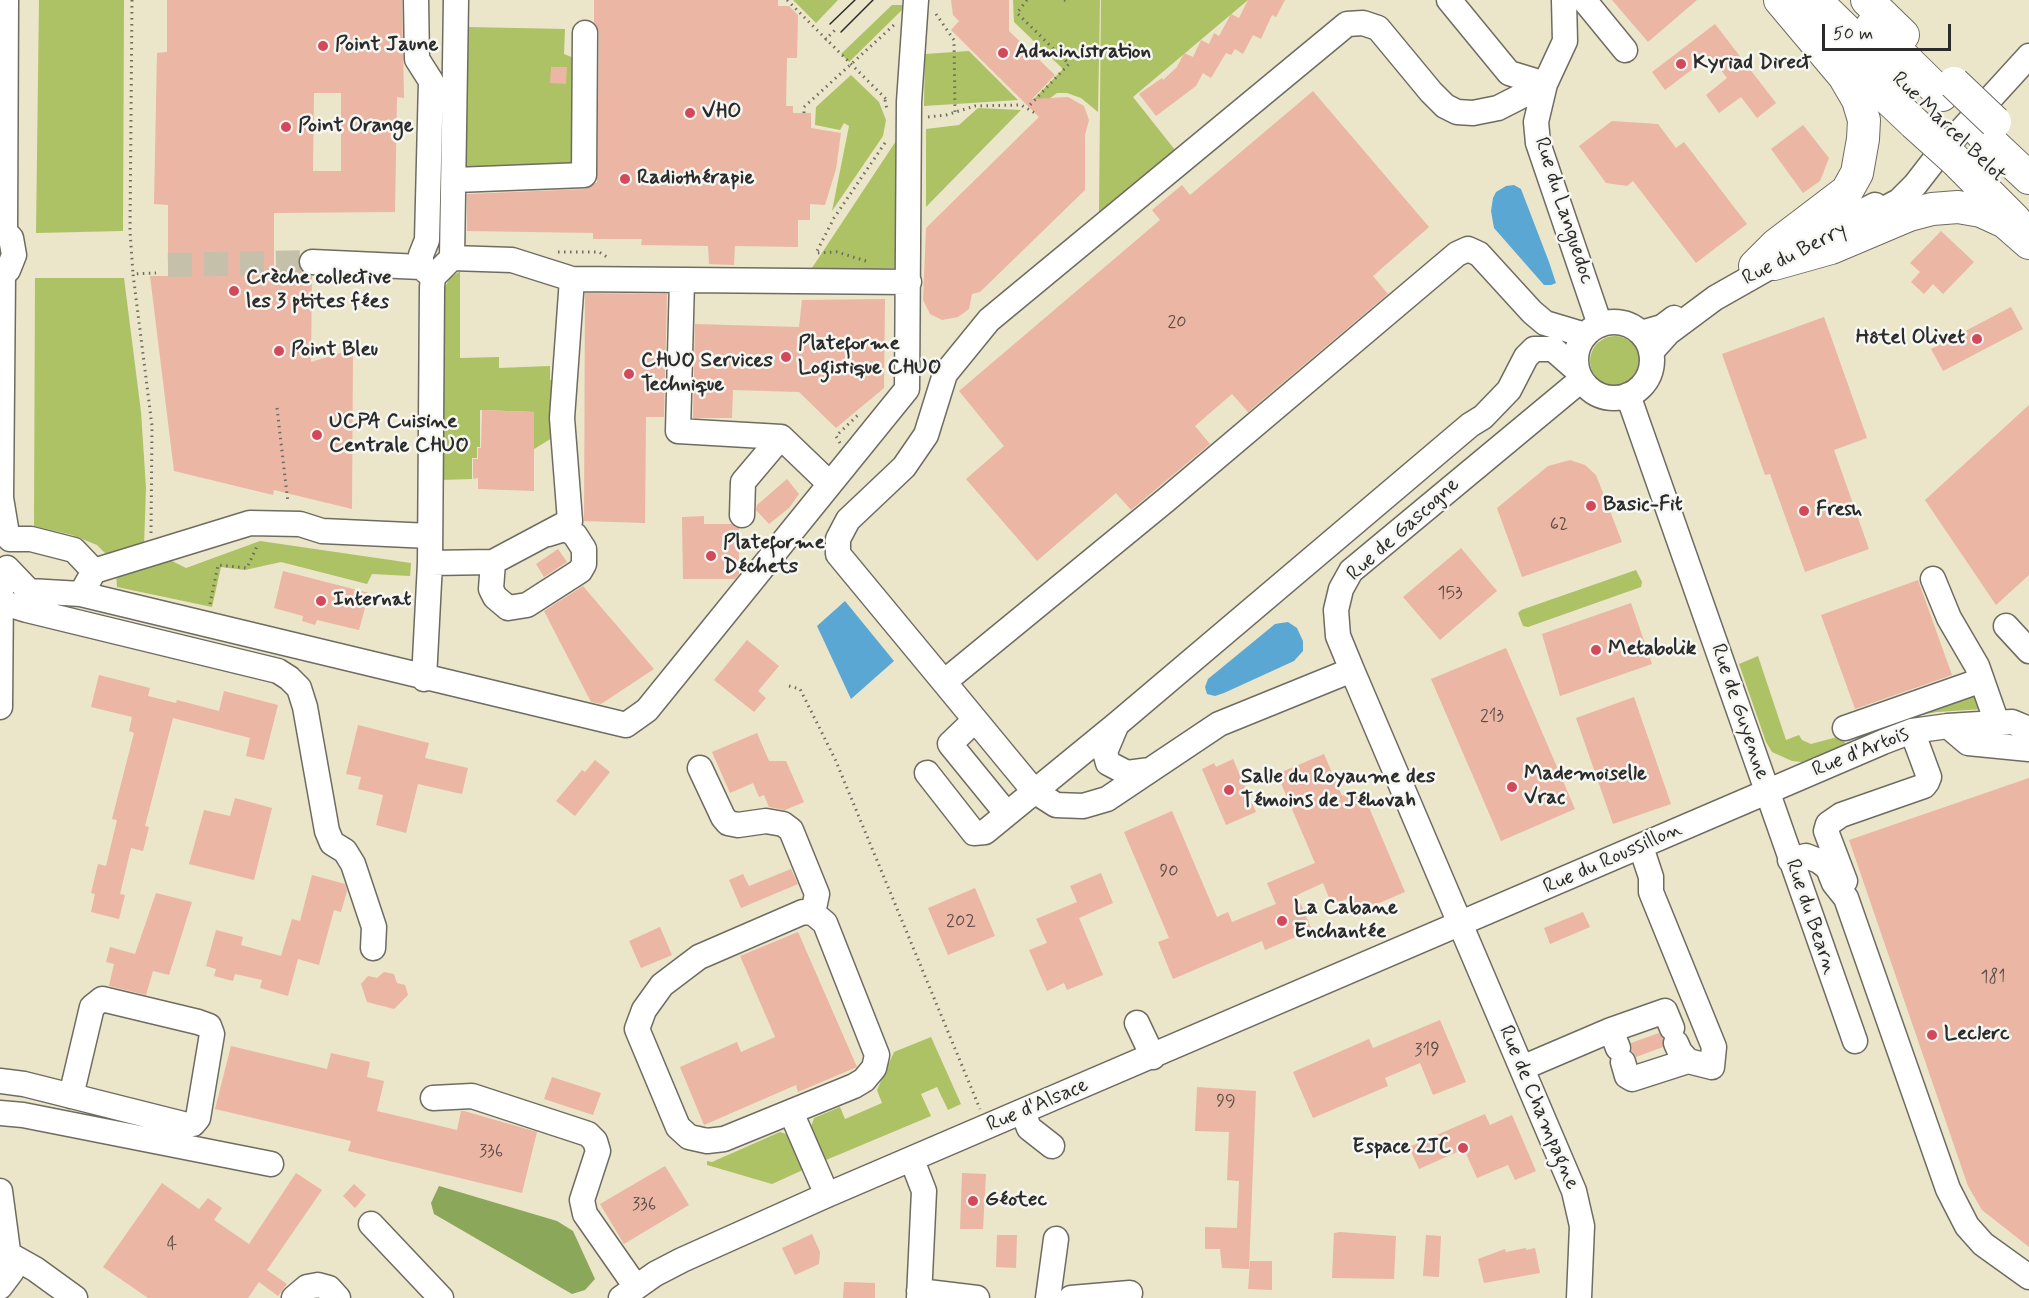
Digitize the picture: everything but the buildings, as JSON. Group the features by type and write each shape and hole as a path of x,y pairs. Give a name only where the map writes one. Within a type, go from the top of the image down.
{"main road":[{"path":"1780,0 1934,102"},
{"path":"1765,265 1776,245 1847,191 1857,173 1863,139 1864,120 1858,100 1844,76 1780,0"},
{"name":"Rue Marcel Belot","path":"1815,0 1934,102"},
{"name":"Rue Marcel Belot","path":"1845,0 1934,102 1966,143 2029,206"},
{"path":"1867,0 1934,102"},
{"path":"1966,143 2029,154"},
{"path":"1966,143 2029,234"},
{"name":"Rue Marcel Belot","path":"1966,143 2029,178"},
{"path":"1765,265 1831,248 1909,215 1941,208 1958,207 1981,211 2005,222 2029,243"}],"street":[{"path":"0,707 2,572 12,554 5,534 2,498 1,277 12,263 14,255 14,246 3,229 6,0"},
{"path":"417,0 417,59 431,81 427,240 430,563 424,679"},
{"path":"452,258 456,0"},
{"path":"1449,0 1509,73 1545,84"},
{"name":"Rue du Languedoc","path":"1564,0 1565,41 1545,84 1536,122 1538,143 1593,330"},
{"path":"1584,0 1625,50"},
{"path":"2,572 28,591 81,594 424,679 626,726 647,710 907,388 909,110 915,8"},
{"path":"1352,670 1219,724 1107,799 1083,806 1056,805 1034,791 838,554 838,539 848,520 904,467 926,435 945,374 989,320 1347,24 1363,23 1378,28 1394,44 1431,92 1445,106 1457,112 1473,113 1498,108 1545,84"},
{"path":"455,180 584,175 585,33"},
{"name":"Rue du Berry","path":"1646,343 1662,327 1712,289 1765,265 1882,202 1966,143 2029,56"},
{"path":"927,773 974,833 985,832 1117,724 1470,425 1483,417 1509,390 1526,357 1534,349 1553,349 1597,394 1617,398 1628,395 1643,384 1648,376 1646,343 1622,323 1593,330 1545,322 1479,254 1468,249 1457,254 1166,500 944,682"},
{"path":"312,262 427,272 452,258 512,260 572,279 909,282"},
{"path":"430,563 493,562 570,520 562,418 572,279"},
{"path":"682,280 678,431 781,437 830,484"},
{"path":"1579,375 1577,352 1593,330"},
{"name":"Rue de Gascogne","path":"1461,925 1338,636 1336,610 1341,589 1351,571 1579,375"},
{"name":"Rue de Guyenne","path":"1628,395 1766,792"},
{"path":"742,515 743,482 781,437"},
{"path":"81,594 94,571 277,513 322,531 430,536"},
{"path":"493,562 491,588 495,597 508,608 517,609 527,605 580,571 584,564 584,549 575,535 568,530 561,530 546,535"},
{"path":"5,534 74,550 94,571"},
{"path":"1933,579 1949,618 1977,666 1997,723"},
{"path":"1,602 278,671 290,678 299,688 305,707 327,831 332,843 345,851 353,864 374,927 374,948"},
{"path":"2006,626 2029,651"},
{"path":"1845,728 1982,680"},
{"path":"975,720 951,744 1007,814"},
{"name":"Rue d'Artois","path":"1766,792 1912,731 2012,722 2026,744"},
{"path":"1117,724 1105,752 1108,763 1127,773 1150,770"},
{"path":"1948,726 1968,743 2026,744"},
{"path":"1912,731 1929,777 1924,786 1841,815 1828,824 1826,831 1845,881 1846,898 1948,1189 1967,1226 1983,1244 2029,1277"},
{"path":"700,768 728,823 738,825 766,821 783,824 792,830 817,894 813,913"},
{"name":"Rue du Roussillon","path":"1461,925 1766,792"},
{"name":"Rue du Bearn","path":"1766,792 1855,1041"},
{"path":"1522,1068 1618,1047 1665,1011 1678,1044 1712,1067 1714,1047 1651,892 1651,877 1641,848"},
{"path":"1790,860 1806,856 1819,861 1828,868 1834,883 1846,898"},
{"path":"803,912 813,913 825,923 877,1055 874,1068 864,1080 791,1112 724,1139 706,1141 689,1137 678,1127 638,1029 644,1010 662,985 699,957 803,912"},
{"name":"Rue d'Alsace","path":"629,1293 682,1260 827,1195 1461,925"},
{"name":"Rue de Champagne","path":"1461,925 1574,1191 1582,1226 1579,1298"},
{"path":"0,1081 24,1084 71,1096 187,1125 193,1124 198,1118 212,1034 208,1026 198,1022 102,999 92,1007 71,1096"},
{"path":"1137,1023 1154,1057"},
{"path":"1618,1047 1627,1076 1632,1079 1678,1044"},
{"path":"433,1098 472,1096 588,1134 595,1141 598,1150 582,1200 585,1214 629,1293"},
{"path":"791,1112 827,1195"},
{"path":"1023,1112 1029,1128 1052,1146"},
{"path":"0,1113 23,1115 271,1164"},
{"path":"912,1160 924,1191 919,1294 977,1298"},
{"path":"0,1191 6,1250 12,1271 0,1287"},
{"path":"371,1224 441,1298"},
{"path":"1048,1298 1056,1239"},
{"path":"6,1250 75,1298"},
{"path":"294,1298 307,1287 318,1285 329,1288 338,1298"},
{"path":"0,1293 19,1298"},
{"path":"1071,1298 1130,1293"}],"path":[{"path":"132,0 130,231 133,274 152,426 151,545"},
{"path":"787,0 885,100 909,110 955,113 975,106 1021,105 1035,112"},
{"path":"1027,0 1017,13 1069,64 1028,108"},
{"path":"804,113 804,107 849,64 915,8 932,9 954,40 955,113"},
{"path":"825,40 835,30"},
{"path":"133,274 156,273"},
{"path":"208,612 218,565 247,568 253,551 277,513 288,505 277,408"},
{"path":"789,686 800,689 835,759 988,1128"}],"green space":[{"path":"39,0 124,0 123,231 36,233"},
{"path":"793,0 838,0 816,23"},
{"path":"1013,0 1100,0 1098,112 1081,98 1067,93 1057,93 1046,101 1031,102 1063,69 1014,22"},
{"path":"1101,0 1248,0 1133,97 1175,150 1099,213"},
{"path":"892,5 903,5 902,10 849,62 841,54"},
{"path":"467,27 565,29 564,54 574,58 573,164 466,170 459,153"},
{"path":"969,51 1018,100 924,106 925,54"},
{"path":"851,75 879,102 886,120 883,136 832,211 849,126 844,123 840,130 815,125 816,107"},
{"path":"978,108 1021,110 926,207 926,129 959,125"},
{"path":"896,141 895,268 810,271"},
{"path":"460,271 460,358 499,357 499,368 550,366 550,380 562,381 562,432 534,449 534,412 480,410 480,447 477,447 477,458 472,458 472,479 440,480 441,294 450,278"},
{"path":"35,278 124,278 141,412 146,488 144,546 107,555 97,545 72,535 34,526"},
{"path":"1615,336 1629,340 1636,347 1640,361 1636,375 1629,382 1615,386 1601,382 1594,375 1590,361 1594,347 1601,340"},
{"path":"260,541 411,563 410,576 372,574 367,584 281,562 245,570 221,567 212,607 117,587 116,571 164,557 186,568"},
{"path":"1636,570 1642,582 1641,587 1528,627 1523,626 1518,613 1521,610"},
{"path":"1758,656 1786,740 1799,735 1802,740 1811,744 1841,736 1845,743 1844,746 1802,762 1792,761 1772,752 1766,742 1739,664"},
{"path":"1972,689 1983,709 1937,712 1910,717 1860,737 1859,731"},
{"path":"931,1037 961,1104 948,1110 937,1087 921,1094 931,1116 826,1160 811,1127 814,1118 840,1107 845,1119 882,1103 877,1090 894,1052"},
{"path":"780,1132 789,1135 805,1169 772,1184 707,1165 707,1161 712,1162"},
{"path":"439,1186 557,1221 573,1231 595,1279 585,1290 572,1294 434,1214 431,1203"}],"water":[{"path":"1514,185 1521,189 1549,262 1556,283 1551,285 1544,285 1494,228 1491,211 1493,198 1496,192 1506,186"},
{"path":"845,601 894,661 851,699 817,626"},
{"path":"1288,622 1297,628 1303,641 1303,651 1294,661 1224,693 1215,696 1207,694 1205,687 1208,679 1275,624"}],"tunnel":[{"path":"168,265 312,262"}],"tram line":[{"path":"830,24 855,0"},
{"path":"841,32 873,0"}],"place":[{"name":"Point Jaune","path":"323,46"},
{"name":"Administration","path":"1003,53"},
{"name":"Kyriad Direct","path":"1681,64"},
{"name":"VHO","path":"690,113"},
{"name":"Point Orange","path":"286,127"},
{"name":"Radiothérapie","path":"625,179"},
{"name":"Crèche collective les 3 ptites fées","path":"234,291"},
{"name":"Hôtel Olivet","path":"1977,339"},
{"name":"Point Bleu","path":"279,351"},
{"name":"Plateforme Logistique CHUO","path":"786,357"},
{"name":"CHUO Services Technique","path":"629,374"},
{"name":"UCPA Cuisine Centrale CHUO","path":"317,435"},
{"name":"Basic-Fit","path":"1591,506"},
{"name":"Fresh","path":"1804,511"},
{"name":"Plateforme Déchets","path":"711,556"},
{"name":"Internat","path":"321,601"},
{"name":"Metabolik","path":"1596,650"},
{"name":"Mademoiselle Vrac","path":"1512,787"},
{"name":"Salle du Royaume des Témoins de Jéhovah","path":"1229,790"},
{"name":"La Cabane Enchantée","path":"1282,921"},
{"name":"Leclerc","path":"1932,1035"},
{"name":"Espace 2JC","path":"1463,1148"},
{"name":"Géotec","path":"973,1201"}]}
